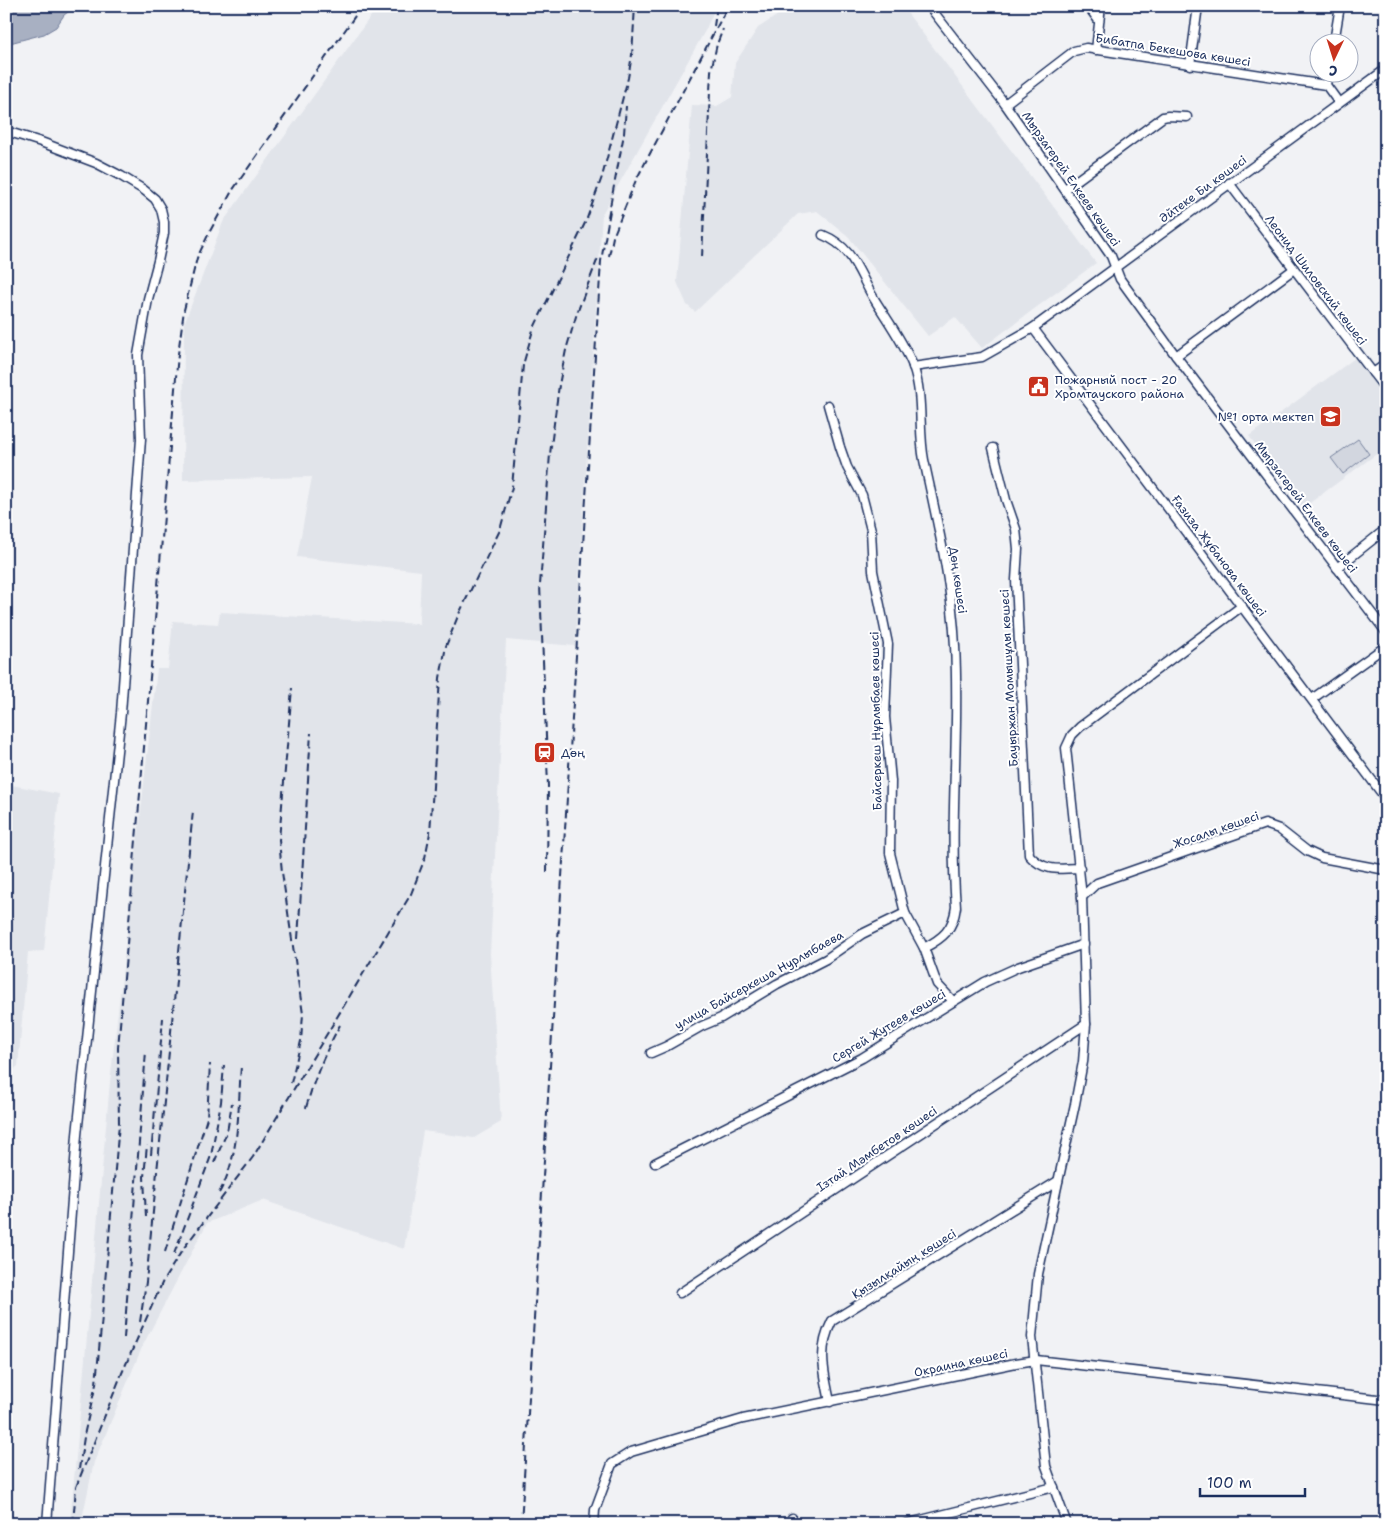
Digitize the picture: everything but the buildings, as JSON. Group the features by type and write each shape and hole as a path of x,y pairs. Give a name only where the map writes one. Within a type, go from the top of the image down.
{"street":[{"name":"Мырзагерей Елкеев көшесі","path":"930,6 1005,104 1111,256 1120,280 1386,632"},
{"path":"1088,6 1100,21"},
{"path":"1096,50 1101,6"},
{"path":"1190,64 1198,6"},
{"path":"1336,32 1340,6"},
{"name":"Бибатпа Бекешова көшесі","path":"1005,104 1074,50 1080,48 1326,85"},
{"name":"Әйтеке Би көшесі","path":"913,367 982,358 1033,328 1386,69"},
{"path":"1326,82 1326,85 1338,103"},
{"path":"1064,189 1163,117 1187,117"},
{"path":"6,131 96,163 121,176 144,190 154,199 160,209 164,222 164,233 148,299 138,355 141,439 121,712 77,1135 47,1524"},
{"name":"Леонид Шиловский көшесі","path":"1229,183 1386,390"},
{"name":"Дөң көшесі","path":"823,235 832,238 846,249 886,315 913,367 918,393 923,457 934,504 949,588 957,686 953,817 955,915 947,932 924,948"},
{"path":"1176,356 1294,268"},
{"name":"Ғазиза Жұбанова көшесі","path":"1033,328 1386,799"},
{"path":"1373,373 1386,364"},
{"name":"Байсеркеш Нұрлыбаев көшесі","path":"828,405 847,467 862,495 871,530 873,571 888,644 885,717 891,781 890,853 905,913 924,948 937,984 952,1001"},
{"name":"Бауыржан Момышұлы көшесі","path":"993,448 1018,539 1016,580 1029,855 1036,863 1047,868 1080,868"},
{"path":"1337,568 1386,529"},
{"path":"1067,1524 1046,1466 1032,1337 1038,1274 1083,1062 1086,1024 1080,868 1066,748 1072,735 1242,606"},
{"path":"1312,699 1386,646"},
{"name":"Жосалы көшесі","path":"1082,897 1097,883 1265,824 1279,829 1306,851 1322,858 1386,870"},
{"name":"улица Байсеркеша Нурлыбаева","path":"651,1053 720,1018 777,984 826,959 862,934 905,913"},
{"name":"Сергей Жутеев көшесі","path":"655,1162 862,1058 985,982 1018,967 1084,944"},
{"name":"Ізтай Мәмбетов көшесі","path":"680,1293 1086,1024"},
{"name":"Қызылқайың көшесі","path":"830,1402 823,1349 826,1334 832,1322 1058,1181"},
{"name":"Окраина көшесі","path":"594,1524 595,1510 612,1464 631,1452 743,1419 1016,1363 1036,1360 1386,1400"},
{"path":"905,1524 1054,1487"}],"shaded area":[{"path":"378,6 716,6 706,29 602,214 575,646 506,640 490,954 501,1122 474,1138 423,1131 404,1249 263,1200 207,1223 143,1345 94,1462 81,1524 70,1524 110,1082 157,669 168,669 173,621 218,624 220,612 419,624 421,571 297,557 312,477 183,480 184,324 223,222"},
{"path":"784,6 902,6 1096,263 982,348 955,317 928,336 848,236 817,211 798,214 695,312 687,305 677,282 692,105 717,106 732,97 735,63 758,28 784,11"},
{"name":"№1 орта мектеп","path":"1355,358 1386,398 1386,447 1303,508 1249,436"},
{"path":"1358,439 1369,454 1343,474 1331,458"},
{"path":"6,784 59,794 44,951 28,952 18,1066 6,1076"}],"water":[{"path":"6,6 76,6 64,15 56,27 44,34 6,44"}],"railway":[{"path":"79,1469 85,1431 96,1384 119,1124 118,1048 178,354 184,310 197,258 232,191 362,6"},
{"path":"73,1524 76,1487 122,1373 163,1281 183,1249 253,1157 411,894 425,858 430,833 440,678 446,646 458,616 500,530 512,487 523,365 533,330 586,221 602,177 628,78 632,55 635,6"},
{"path":"714,26 717,6"},
{"path":"609,256 613,237 636,180 728,6"},
{"path":"702,257 711,71 717,44 723,29"},
{"path":"608,217 624,134 626,106"},
{"path":"521,1524 601,261 610,211"},
{"path":"547,872 548,786 540,585 550,454 559,385 566,350 577,313 598,258"},
{"path":"291,1083 301,1041 303,1014 279,840 292,688"},
{"path":"298,939 311,733"},
{"path":"140,1322 146,1282 193,811"},
{"path":"151,1155 163,1018"},
{"path":"306,1108 320,1066 340,1025"},
{"path":"124,1338 146,1051"},
{"path":"165,1252 207,1118 210,1064"},
{"path":"174,1254 211,1156 221,1102 224,1065"},
{"path":"219,1193 231,1164 237,1131 241,1066"},
{"path":"214,1163 227,1132 232,1103"},
{"path":"146,1217 144,1177 147,1145"}],"place":[{"name":"Пожарный пост - 20 Хромтауского района","path":"1039,387"},
{"name":"№1 орта мектеп","path":"1330,417"},
{"name":"Дөң","path":"545,753"}]}
